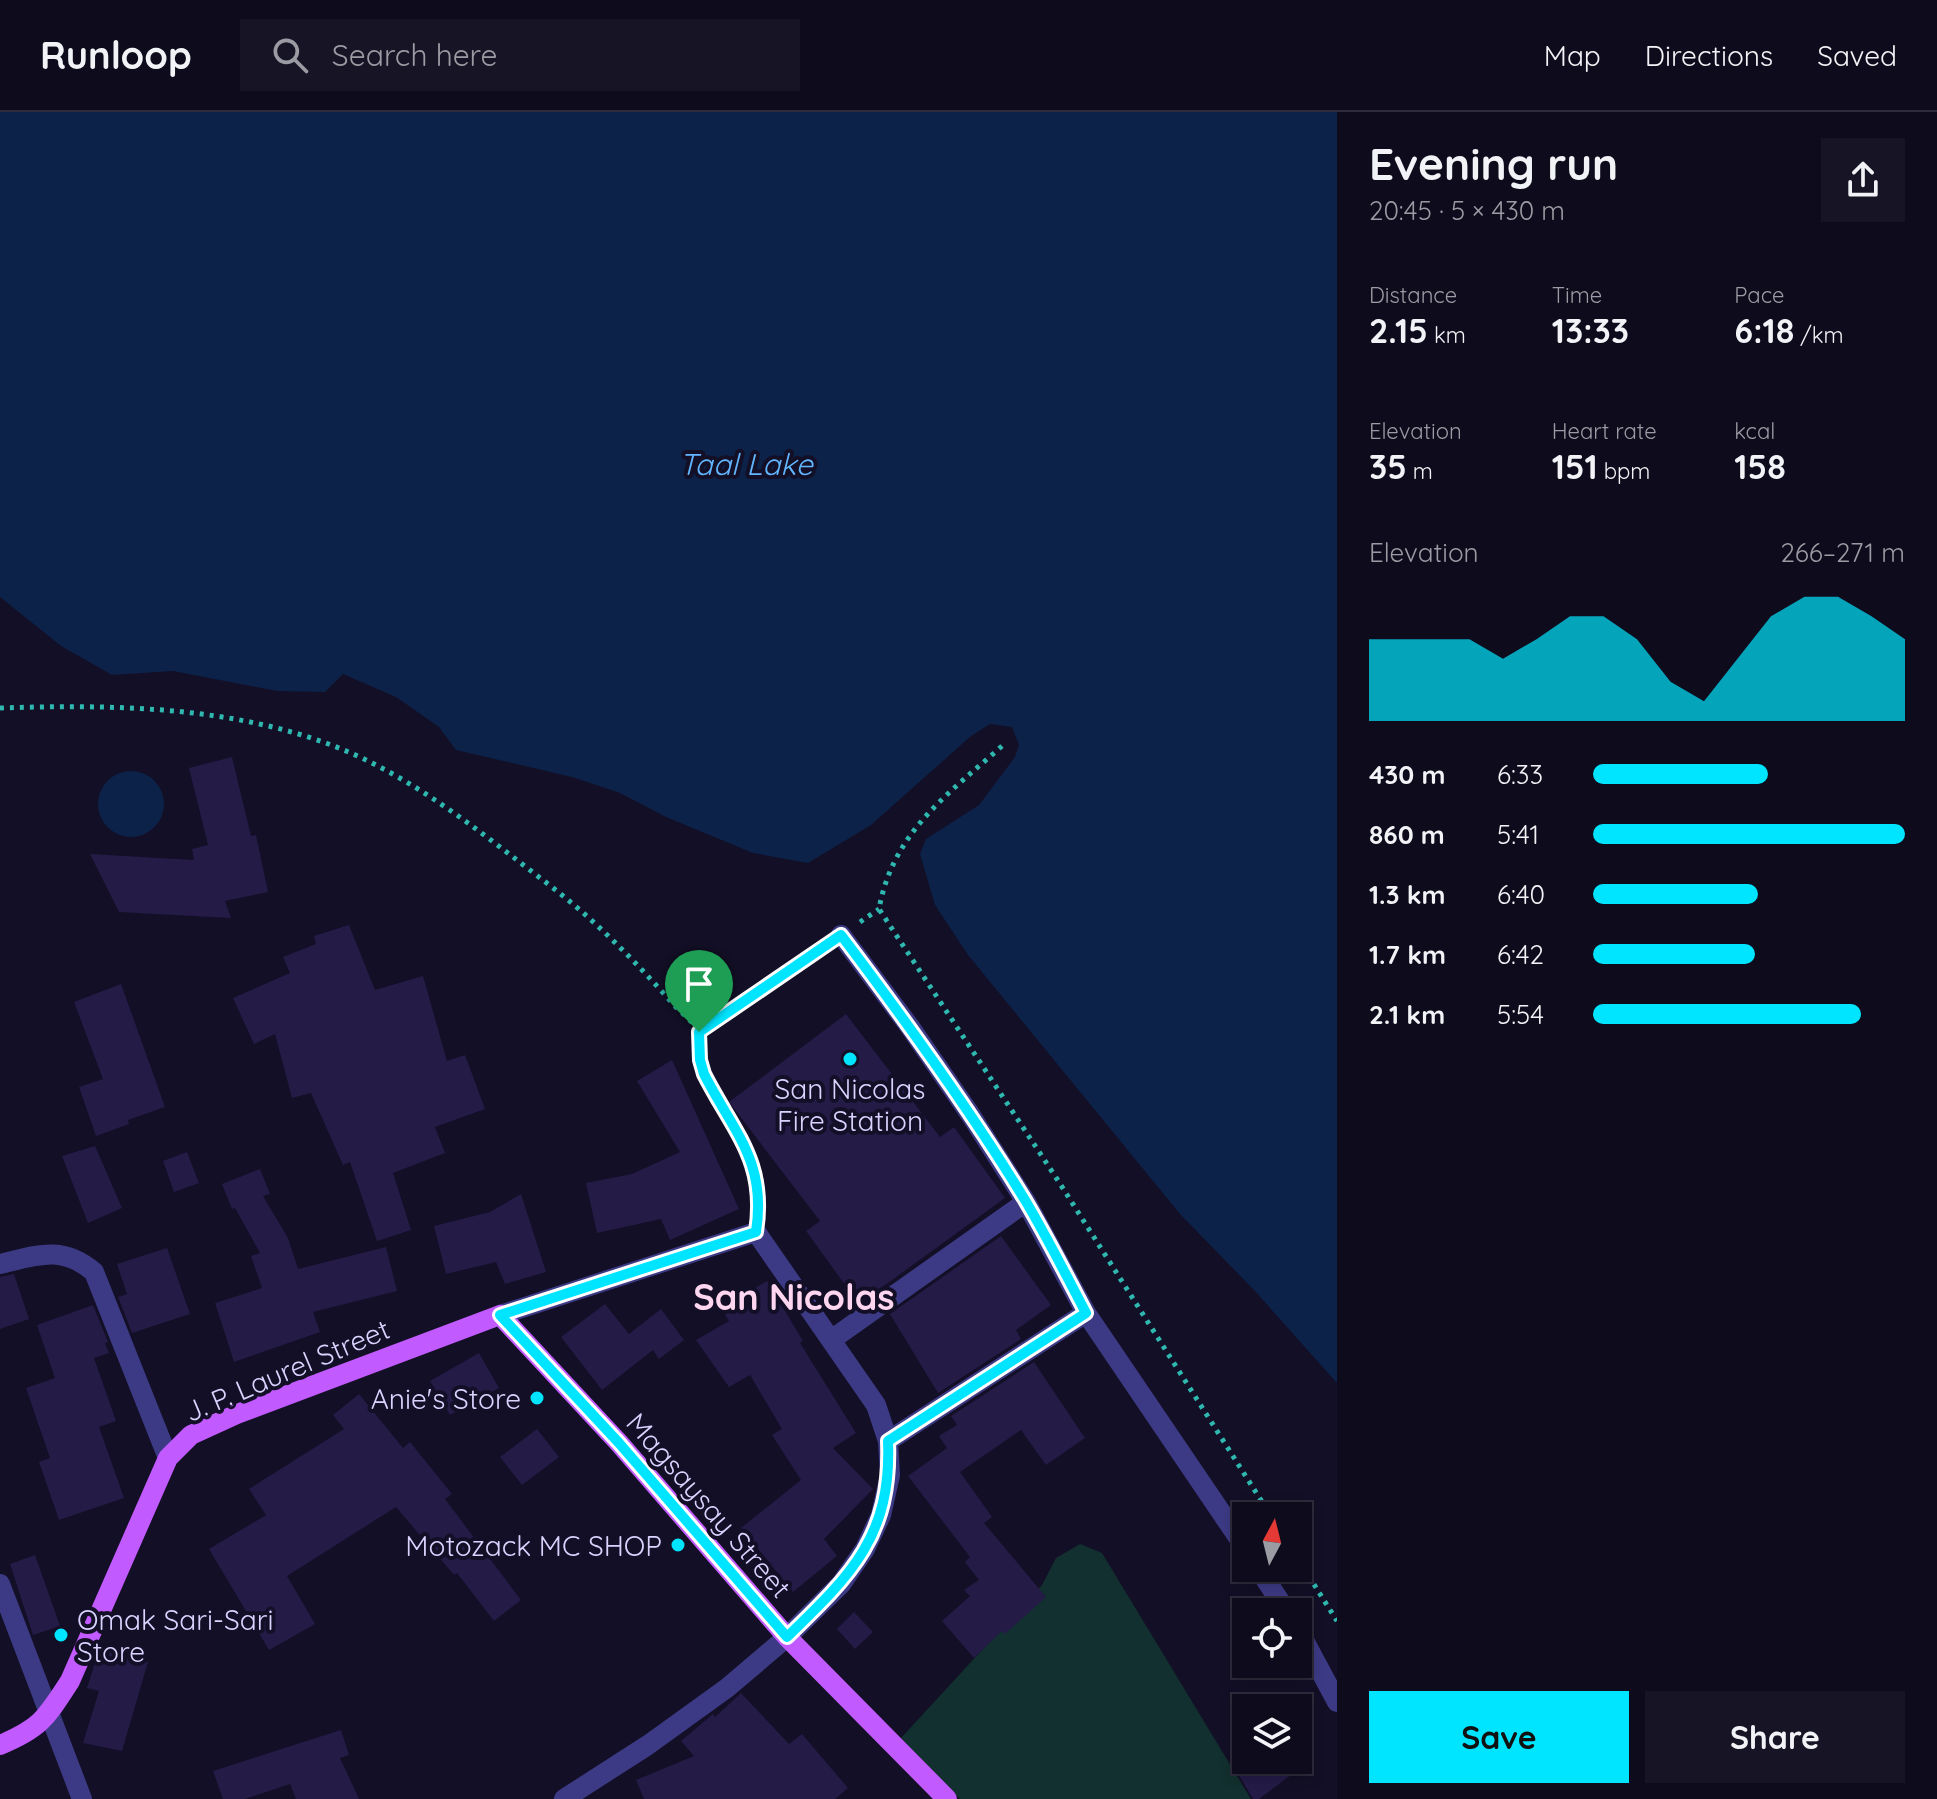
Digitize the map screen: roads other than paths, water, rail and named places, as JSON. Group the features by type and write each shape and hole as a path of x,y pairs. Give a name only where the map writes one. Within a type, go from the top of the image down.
{"main road":[{"name":"J. P. Laurel Street","path":"0,1745 33,1731 50,1713 70,1681 168,1458 191,1435 237,1414 500,1315"},
{"name":"Magsaysay Street","path":"500,1315 619,1443 787,1637 947,1799"}],"street":[{"path":"841,935 910,1027 1026,1202 1086,1313 1232,1528"},
{"path":"564,1799 727,1688 787,1637 841,1584 865,1549 881,1515 890,1475 888,1441 876,1405 831,1340 1026,1202"},
{"name":"J. P. Laurel Street","path":"500,1315 756,1232 831,1340"},
{"path":"0,1264 39,1254 57,1254 78,1259 94,1272 168,1458"},
{"path":"888,1441 1086,1313"},
{"path":"0,1584 82,1799"},
{"path":"1312,1655 1337,1702"}],"water":[{"name":"Taal Lake","path":"0,112 1337,112 1337,1383 1254,1290 1180,1214 968,955 935,905 920,854 926,839 979,805 1015,757 1019,745 1012,727 990,724 971,736 871,825 808,863 753,853 666,817 620,793 572,777 456,750 439,727 396,697 343,674 325,692 277,691 173,671 112,675 61,646 0,597"},
{"path":"124,771 138,771 150,776 159,785 164,804 162,817 155,828 138,837 124,837 112,832 103,823 98,811 98,797 103,785 112,776"}],"place":[{"name":"San Nicolas Fire Station","path":"850,1059"},
{"name":"Anie's Store","path":"537,1398"},
{"name":"Motozack MC SHOP","path":"678,1545"},
{"name":"Omak Sari-Sari Store","path":"61,1635"}],"district":[{"name":"San Nicolas","path":"794,1296"}]}
